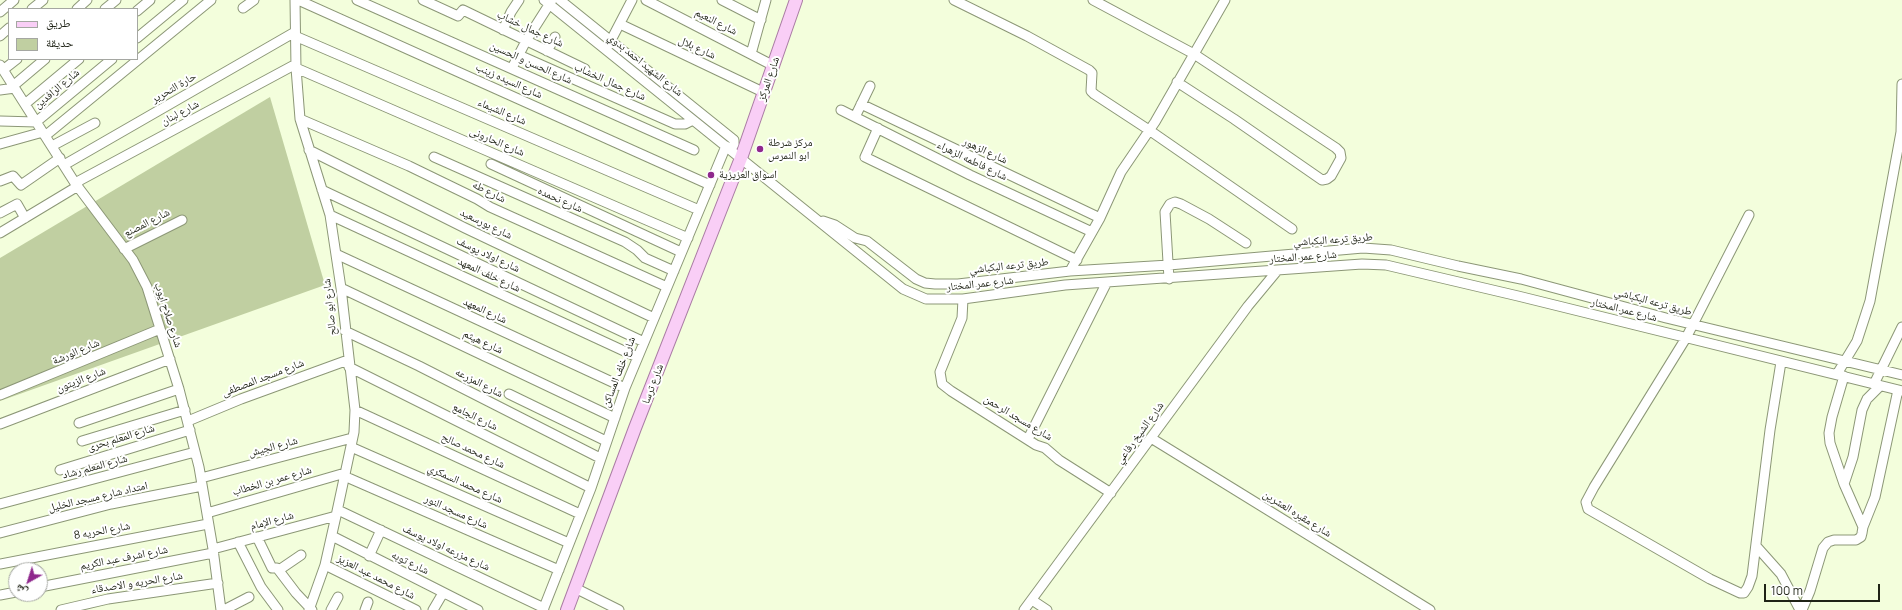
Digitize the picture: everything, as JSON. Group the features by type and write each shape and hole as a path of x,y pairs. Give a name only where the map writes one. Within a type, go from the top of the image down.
{"main road":[{"name":"شارع المركز","path":"742,158 796,0"},
{"name":"شارع ترسا","path":"566,610 576,588 632,435 742,158"}],"street":[{"path":"0,12 14,0"},
{"path":"33,8 43,0"},
{"path":"78,8 87,0"},
{"path":"106,8 116,0"},
{"path":"138,10 150,0"},
{"path":"138,37 183,0"},
{"path":"138,59 211,0"},
{"path":"242,8 254,0"},
{"name":"شارع ابو صالح","path":"297,0 295,34 300,119 330,216 341,288 348,364 355,410 352,443 332,536 325,565 310,610"},
{"name":"شارع السيده زينب","path":"297,0 710,185"},
{"name":"شارع الحسن و الحسين","path":"358,0 694,150"},
{"name":"شارع جمال خشاب","path":"423,0 457,16 462,10 585,69"},
{"path":"516,0 521,0"},
{"path":"503,30 511,12 521,0"},
{"name":"شارع الشهيد احمد بدوي","path":"560,0 693,120 742,158"},
{"path":"609,45 632,0"},
{"name":"شارع النعيم","path":"646,0 774,66"},
{"path":"722,0 761,20"},
{"path":"751,54 766,0"},
{"path":"954,0 1027,36 1089,70 1092,73 1090,91 1292,229"},
{"path":"1093,0 1194,54 1336,148 1340,152 1341,158 1327,180 1322,180 1234,119 1177,82"},
{"path":"1066,277 1100,218 1121,172 1149,130 1225,0"},
{"path":"512,68 549,1"},
{"name":"شارع الشهيد احمد بدوي","path":"549,1 734,140 734,144 729,148"},
{"name":"شارع بلال","path":"620,24 764,93"},
{"path":"0,36 8,29"},
{"name":"حارة التحرير","path":"0,181 13,176 19,184 22,185 295,34"},
{"name":"شارع الشيماء","path":"295,34 699,210"},
{"path":"547,51 555,37"},
{"name":"شارع جمال الخشاب","path":"519,55 675,124 685,124 693,120"},
{"path":"2,68 15,60"},
{"path":"0,90 14,87 44,60"},
{"path":"25,104 78,60"},
{"name":"شارع الرافدين","path":"36,122 111,60"},
{"path":"0,144 44,134 136,60"},
{"name":"شارع لبنان","path":"0,233 76,184 296,66"},
{"name":"شارع الحارونى","path":"296,66 688,238"},
{"name":"شارع صلاح ايوب","path":"2,68 76,184 141,273 170,359 189,425 207,513 222,610"},
{"path":"1863,527 1844,484 1830,443 1829,434 1841,370 1857,340 1870,301 1901,132 1902,84"},
{"path":"855,117 870,86"},
{"name":"شارع الزهور","path":"861,104 1100,218"},
{"name":"شارع فاطمه الزهراء","path":"841,110 970,175 1092,232"},
{"name":"شارع طه","path":"300,119 409,166 478,199 490,207 667,287"},
{"path":"0,121 36,122"},
{"path":"52,146 95,122"},
{"path":"878,128 865,156 1076,260"},
{"name":"شارع خلف المساكن","path":"543,609 591,488 600,458 637,357 710,185 729,148"},
{"name":"شارع بورسعيد","path":"309,150 465,228 654,318"},
{"name":"شارع نحمده","path":"434,157 625,242 638,250 645,258 674,271"},
{"name":"شارع عمر المختار","path":"742,158 911,294 926,299 963,299 1066,277 1107,282 1134,274 1277,271 1325,259 1362,264 1386,265 1519,288 1748,346 1781,362 1841,370 1877,385 1900,391"},
{"path":"491,164 681,252"},
{"name":"شارع اولاد يوسف","path":"322,190 644,342"},
{"path":"0,213 17,204 25,218"},
{"path":"1169,273 1165,212 1170,204 1181,204 1209,219 1246,243"},
{"path":"1749,215 1690,331 1594,487 1586,506 1588,509 1710,579 1740,593 1744,593 1748,587 1756,546 1770,430 1781,362"},
{"name":"شارع خلف المعهد","path":"330,216 637,357"},
{"name":"شارع المصنع","path":"124,249 182,220"},
{"name":"طريق ترعه البكباشي","path":"818,220 835,225 855,238 867,241 912,276 925,283 958,284 1066,277 1169,273 1325,259 1380,249 1519,288 1841,370 1881,370 1902,375"},
{"name":"شارع المعهد","path":"336,254 625,388"},
{"name":"شارع الشيخ رفاعي","path":"1024,610 1248,306 1277,271"},
{"path":"1028,439 1107,282"},
{"name":"شارع هيثم","path":"341,288 615,418"},
{"name":"شارع مسجد الرحمن","path":"963,299 962,318 940,372 940,379 946,388 1036,445 1045,448 1059,460 1111,493"},
{"path":"1844,484 1855,450 1862,410 1867,399 1877,385 1881,370 1902,327"},
{"name":"شارع الورشة","path":"0,396 160,329"},
{"name":"شارع المزرعه","path":"345,331 600,458"},
{"name":"شارع الزيتون","path":"0,424 170,359"},
{"name":"شارع مسجد المصطفى","path":"189,425 281,384 348,364"},
{"name":"شارع الجامع","path":"348,364 591,488"},
{"path":"78,424 179,389"},
{"path":"1801,610 1810,591 1823,548 1828,542 1856,540 1860,537 1876,490 1900,391"},
{"path":"510,394 606,441"},
{"path":"82,441 185,410"},
{"name":"شارع محمد صالح","path":"355,410 580,514"},
{"name":"شارع المعلم بحرى","path":"60,470 189,425"},
{"name":"شارع مقبره العشرين","path":"1151,438 1430,610"},
{"name":"شارع الجيش","path":"201,482 352,443"},
{"name":"شارع محمد السمكري","path":"352,443 569,543"},
{"name":"شارع المعلم رشاد","path":"0,504 195,452"},
{"name":"شارع عمر بن الخطاب","path":"207,513 344,475"},
{"name":"شارع مسجد النور","path":"344,475 559,570"},
{"name":"امتداد شارع مسجد الخليل","path":"0,533 201,482"},
{"name":"شارع مزرعه اولاد يوسف","path":"337,513 382,530 543,609"},
{"name":"شارع الإمام","path":"213,551 238,542 257,538 337,513"},
{"name":"شارع الحريه 8","path":"0,564 208,524"},
{"path":"369,556 382,530"},
{"name":"شارع توبه","path":"332,536 478,610"},
{"path":"257,538 272,568 277,567 310,610"},
{"path":"238,542 261,587 278,610"},
{"path":"1756,546 1781,574 1801,610"},
{"name":"شارع اشرف عبد الكريم","path":"48,585 213,551"},
{"path":"279,570 301,555"},
{"name":"شارع محمد عبد العزيز","path":"325,565 416,610"},
{"name":"شارع الحريه و الاصدقاء","path":"61,610 108,599 218,583"},
{"path":"576,588 613,609"},
{"path":"433,610 443,593"},
{"path":"222,610 249,597"},
{"path":"332,610 338,597"},
{"path":"1032,600 1047,610"}],"green space":[{"path":"270,97 325,285 0,401 0,258"}],"place":[{"name":"مركز شرطة ابو النمرس","path":"760,149"},
{"name":"اسواق العزيزية","path":"711,175"}]}
